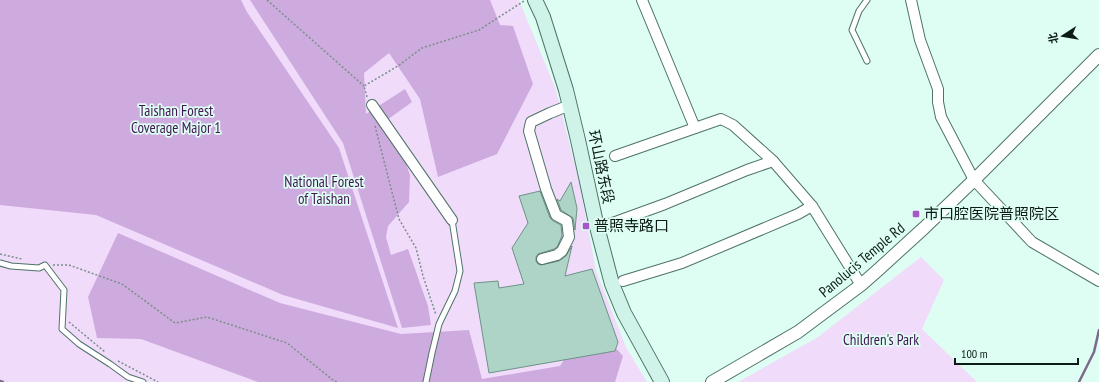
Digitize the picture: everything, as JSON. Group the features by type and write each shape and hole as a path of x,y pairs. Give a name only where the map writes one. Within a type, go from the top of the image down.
{"main road":[{"name":"环山路东段","path":"535,0 543,17 566,90 596,223 612,284 624,313 662,382"}],"street":[{"path":"642,0 695,128"},
{"path":"911,0 920,40 938,89 938,102 941,117 974,180 1032,242 1099,281"},
{"name":"Panolucis Temple Rd","path":"712,382 798,332 891,259 974,180 1099,55"},
{"path":"372,105 452,220"},
{"path":"542,259 557,255 562,251 569,236 567,221 556,215 546,189 529,131 531,122 570,105"},
{"path":"615,156 722,119 733,125 773,161 812,206 861,284"},
{"path":"610,224 773,161"},
{"path":"623,281 682,263 798,214 812,206"}],"lane":[{"path":"866,60 852,30 859,11 867,0"},
{"path":"426,382 439,324 454,291 460,271 452,220"},
{"path":"0,263 11,266 39,268 45,266 64,290 62,329 79,344 128,377 143,382"}],"path":[{"path":"267,0 364,86"},
{"path":"0,254 23,260"},
{"path":"45,266 69,265 122,284 175,323 207,317 287,343 337,382"},
{"path":"69,322 105,352"},
{"path":"118,360 158,382"}],"green space":[{"name":"National Forest of Taishan","path":"0,0 519,0 556,90 580,186 596,271 626,347 647,382 0,382"},
{"name":"Taishan Forest Coverage Major 1","path":"0,0 241,0 247,12 339,148 398,328 283,295 96,215 0,205"},
{"path":"250,0 490,0 500,25 513,26 533,84 497,154 438,177 420,99 389,53 364,73 366,114 405,89 412,102 387,120 410,175 409,202 388,226 386,237 391,255 408,249 428,306 431,325 402,328 343,143"},
{"path":"118,233 280,303 401,334 469,330 482,379 560,366 567,355 613,345 623,356 615,382 258,382 141,339 97,338 88,297"},
{"name":"Children's Park","path":"921,257 944,280 922,329 977,382 738,382 818,337"}],"building":[{"path":"571,182 577,208 575,230 573,218 561,210 557,199 560,201"},
{"path":"540,191 550,218 561,225 562,236 557,247 538,254 536,261 541,265 559,261 566,256 572,246 565,276 592,269 618,342 615,351 489,373 474,283 498,281 499,288 524,284 512,248 528,223 519,196"}],"waterway":[{"path":"1079,382 1094,352 1099,330"}],"place":[{"name":"市口腔医院普照院区","path":"916,214"},
{"name":"普照寺路口","path":"586,226"}]}
